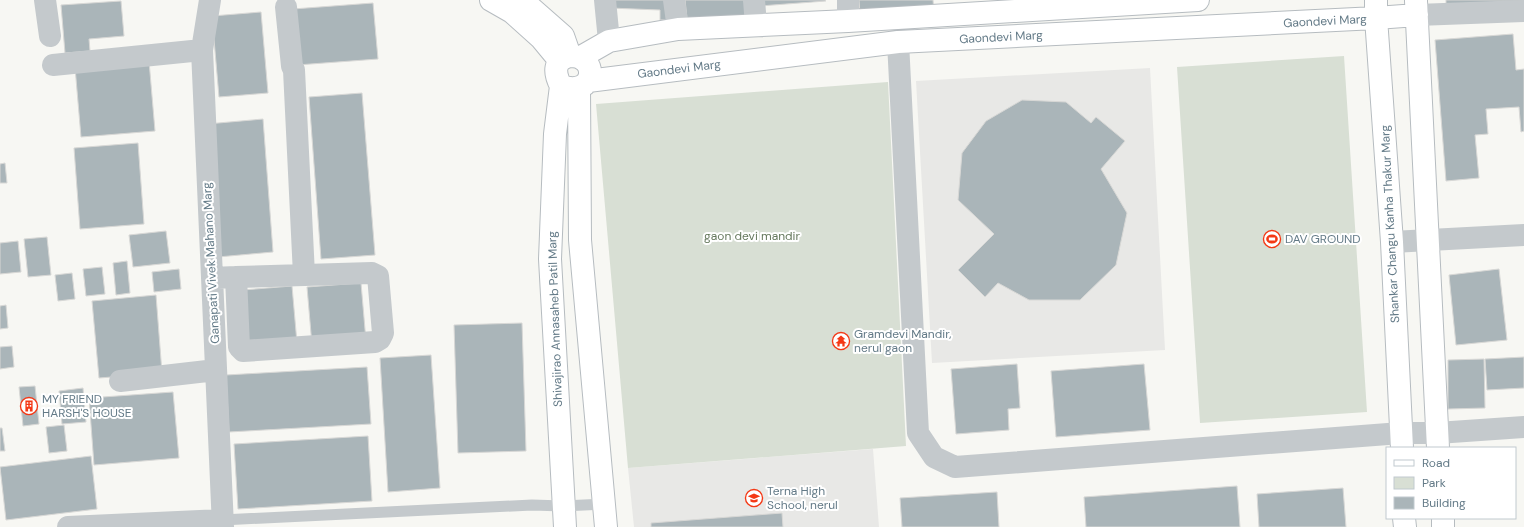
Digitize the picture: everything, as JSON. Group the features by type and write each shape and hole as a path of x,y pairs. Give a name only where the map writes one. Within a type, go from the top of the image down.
{"street":[{"path":"45,0 50,36"},
{"name":"Ganapati Vivek Mahano Marg","path":"210,0 202,50 223,524"},
{"path":"491,0 512,12 541,38 570,58 588,65 590,76 576,85"},
{"path":"522,0 563,36 570,58"},
{"path":"605,0 609,41"},
{"path":"674,0 681,28"},
{"path":"681,0 681,28"},
{"path":"754,0 756,25"},
{"name":"Gaondevi Marg","path":"570,58 609,41 681,28 756,25 848,10 1198,0"},
{"path":"286,7 292,66 294,70 304,275"},
{"path":"1438,440 1416,7 1524,11"},
{"name":"Gaondevi Marg","path":"576,85 898,42 1416,7"},
{"name":"Shankar Changu Kanha Thakur Marg","path":"1376,9 1392,242 1401,441"},
{"path":"898,42 918,433 934,457 955,467 1438,440 1524,427"},
{"path":"53,65 202,50"},
{"path":"570,58 556,72 556,77 576,85"},
{"path":"576,85 580,240 606,527"},
{"name":"Shivajirao Annasaheb Patil Marg","path":"564,516 550,259 554,134 576,85"},
{"path":"1392,242 1524,235"},
{"path":"212,278 236,277 304,275 372,272 378,276 383,333 380,340 375,342 242,351 239,347 236,277"},
{"path":"120,381 216,370"},
{"path":"68,527 223,524"}],"lane":[{"path":"223,524 532,505 564,516 605,504"}],"shaded area":[{"path":"1150,68 1165,350 932,363 916,81"},
{"name":"Terna High School, nerul","path":"873,449 879,527 634,527 628,468"}],"green space":[{"name":"DAV GROUND","path":"1344,56 1367,412 1200,423 1177,67"},
{"name":"gaon devi mandir","path":"888,82 906,446 628,468 596,104"}],"building":[{"path":"610,0 670,0 675,19 660,20 660,10 610,8"},
{"path":"685,0 744,0 747,21 688,27"},
{"path":"760,0 825,0 826,1 760,6"},
{"path":"859,0 933,0 934,11 860,15"},
{"path":"1446,0 1524,0 1524,2 1446,11"},
{"path":"121,1 124,36 89,39 90,51 65,53 61,5"},
{"path":"373,3 378,59 297,65 293,9"},
{"path":"261,12 268,93 219,97 212,16"},
{"path":"1513,34 1516,70 1524,69 1524,131 1521,132 1519,107 1486,109 1488,134 1475,135 1479,178 1446,181 1435,40"},
{"path":"149,61 155,131 81,137 75,67"},
{"path":"362,93 375,255 321,259 309,97"},
{"path":"1022,100 1066,102 1091,123 1096,117 1125,141 1101,169 1127,213 1116,265 1080,300 1029,300 998,283 985,297 958,270 994,234 958,200 962,153 986,121"},
{"path":"263,119 273,252 218,257 207,124"},
{"path":"138,143 144,224 80,229 74,148"},
{"path":"5,163 7,183 0,183 0,164"},
{"path":"166,231 170,263 133,267 129,235"},
{"path":"47,237 51,275 28,277 24,239"},
{"path":"18,241 21,272 0,274 0,243"},
{"path":"127,261 130,293 116,295 113,263"},
{"path":"102,267 105,294 86,296 83,269"},
{"path":"179,269 181,289 154,292 152,272"},
{"path":"1499,269 1507,340 1456,345 1449,275"},
{"path":"72,273 75,299 58,301 55,275"},
{"path":"361,283 366,341 312,345 307,287"},
{"path":"292,286 297,343 247,347 243,290"},
{"path":"156,295 162,373 99,378 92,301"},
{"path":"6,305 8,328 0,329 0,306"},
{"path":"522,323 526,451 458,453 454,325"},
{"path":"12,346 14,367 0,369 0,347"},
{"path":"431,355 440,488 388,492 380,358"},
{"path":"1524,357 1524,388 1487,390 1485,359"},
{"path":"1484,359 1485,408 1448,409 1448,360"},
{"path":"1017,364 1020,408 1008,409 1009,430 956,434 951,369"},
{"path":"1144,364 1150,430 1056,437 1051,371"},
{"path":"367,367 371,424 229,432 226,375"},
{"name":"MY FRIEND HARSH'S HOUSE","path":"35,386 39,424 23,426 19,387"},
{"path":"83,388 86,422 62,424 59,391"},
{"path":"173,392 179,458 94,465 89,398"},
{"path":"64,425 67,451 49,453 46,427"},
{"path":"0,428 2,428 5,451 0,451"},
{"path":"368,436 372,501 238,509 234,444"},
{"path":"91,456 97,509 6,520 0,467"},
{"path":"1237,486 1240,527 1086,527 1084,497"},
{"path":"1343,488 1346,527 1259,527 1257,494"},
{"path":"997,492 999,527 902,527 900,498"},
{"path":"782,513 783,527 651,527 651,523"}],"place":[{"name":"DAV GROUND","path":"1272,239"},
{"name":"Gramdevi Mandir, nerul gaon","path":"841,341"},
{"name":"MY FRIEND HARSH'S HOUSE","path":"29,406"},
{"name":"Terna High School, nerul","path":"754,498"}]}
